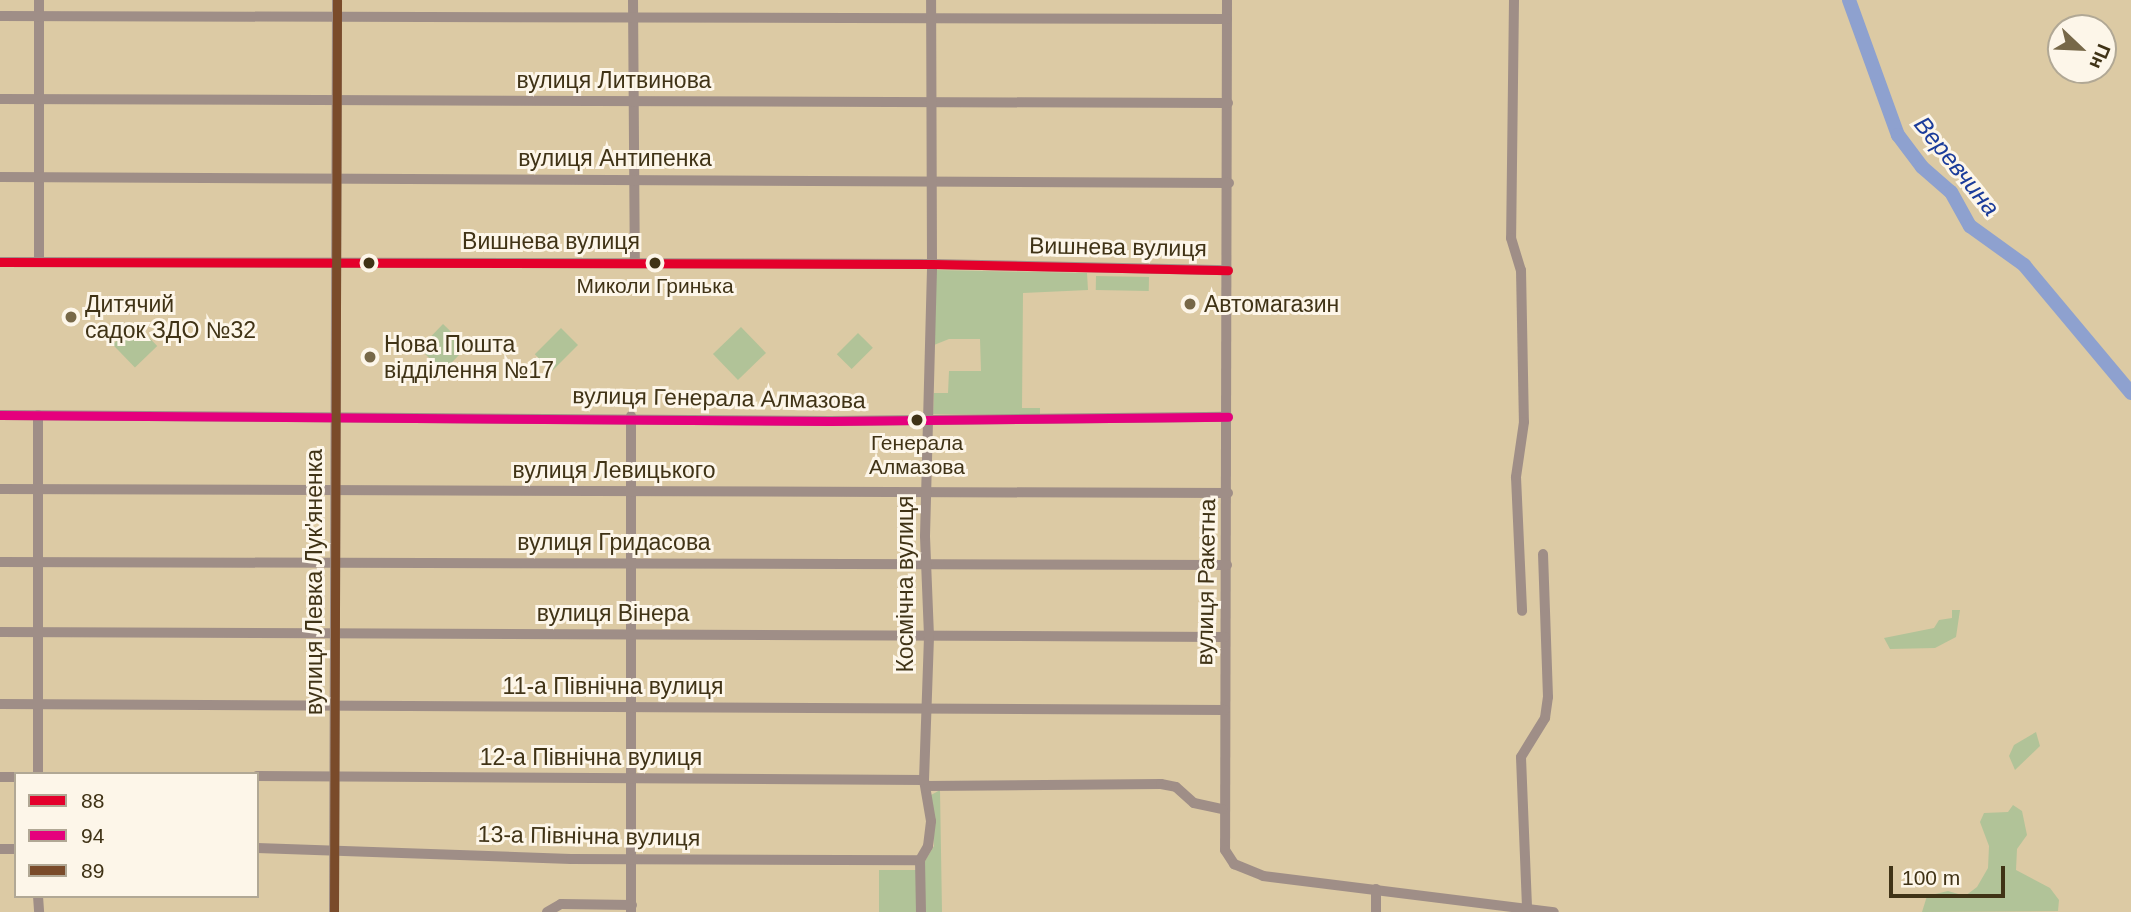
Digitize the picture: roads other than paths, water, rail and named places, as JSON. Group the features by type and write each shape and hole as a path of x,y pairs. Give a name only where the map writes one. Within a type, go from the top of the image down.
{"street":[{"path":"39,0 39,261"},
{"name":"вулиця Левка Лук'яненка","path":"334,912 337,0"},
{"path":"633,0 635,262"},
{"name":"Космічна вулиця","path":"921,912 920,860 930,836 926,783 929,636 926,492 932,264 931,0"},
{"name":"вулиця Ракетна","path":"1227,0 1228,493 1222,809 1225,850 1241,868 1264,876 1554,912"},
{"path":"1514,0 1511,238 1521,270 1524,422 1516,477 1522,611"},
{"path":"0,16 1227,19"},
{"name":"вулиця Литвинова","path":"0,99 1228,103"},
{"name":"вулиця Антипенка","path":"0,177 931,179 1229,183"},
{"name":"Вишнева вулиця","path":"0,261 932,264 1227,271"},
{"name":"вулиця Генерала Алмазова","path":"0,415 631,416 929,420 1228,417"},
{"path":"38,415 38,772"},
{"path":"547,912 561,904 632,908 631,416"},
{"name":"вулиця Левицького","path":"0,489 1228,493"},
{"path":"1527,907 1521,757 1545,718 1548,696 1543,554"},
{"name":"вулиця Гридасова","path":"0,562 1227,565"},
{"name":"вулиця Вінера","path":"0,632 1225,637"},
{"name":"11-а Північна вулиця","path":"0,704 632,708 926,706 1225,710"},
{"name":"12-а Північна вулиця","path":"259,776 1161,784 1176,787 1194,803 1222,809"},
{"name":"13-а Північна вулиця","path":"259,848 334,848 632,860 920,860"},
{"path":"1376,890 1376,912"}],"waterway":[{"name":"Веревчина","path":"1849,0 1898,135 1922,167 1951,192 1970,226 2024,265 2131,393"}],"place":[{"name":"Миколи Гринька","path":"655,263"},
{"name":"Автомагазин","path":"1190,304"},
{"name":"Дитячий садок ЗДО №32","path":"71,317"},
{"name":"Нова Пошта відділення №17","path":"370,357"},
{"name":"Генерала Алмазова","path":"917,420"}]}
